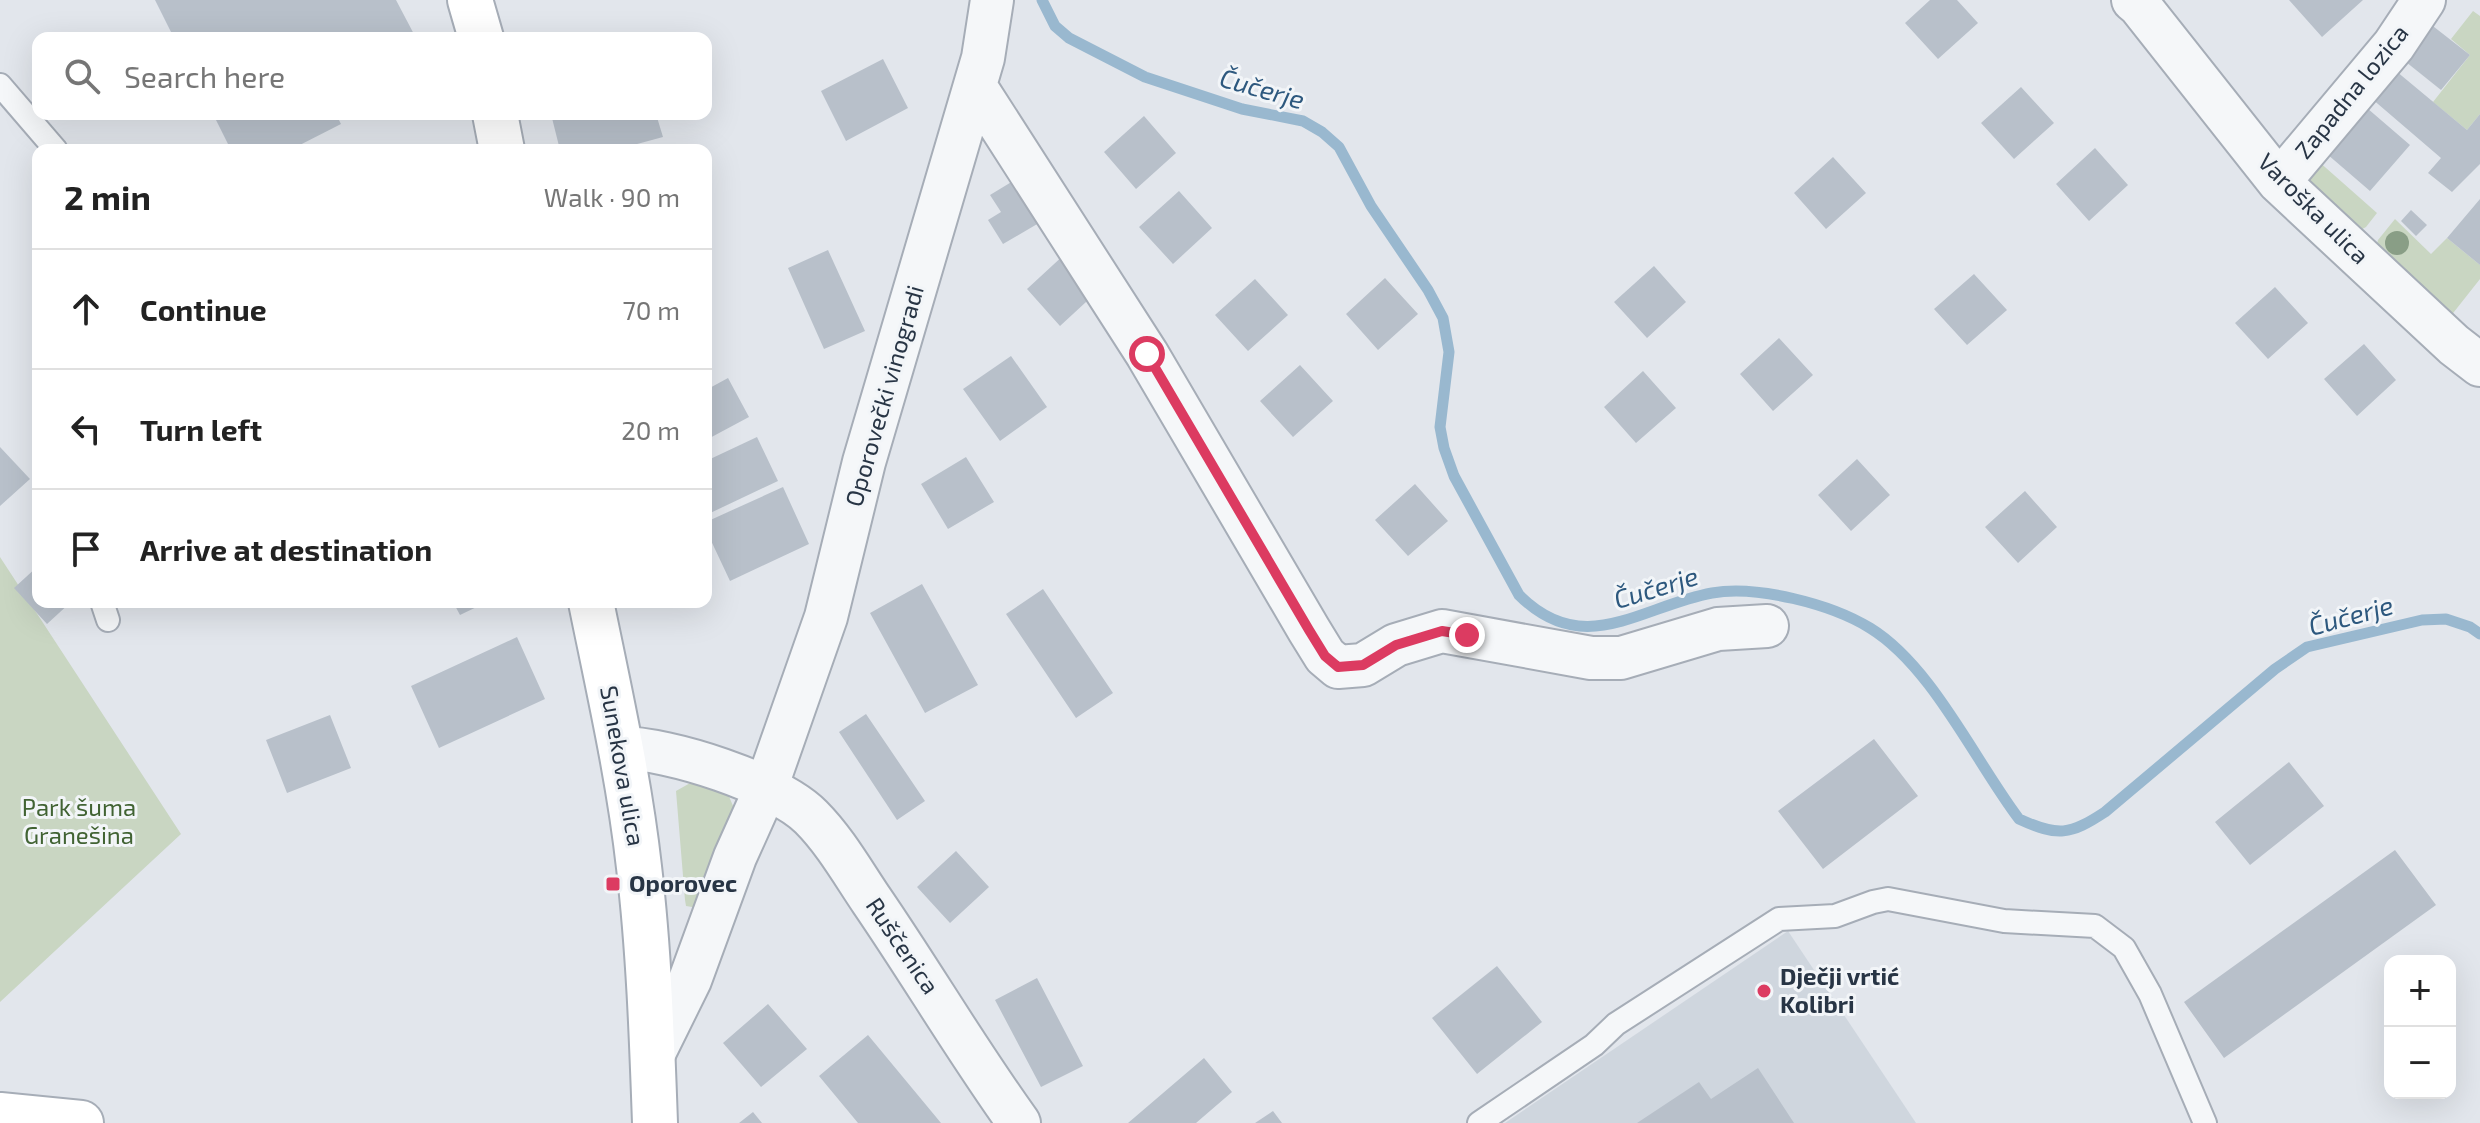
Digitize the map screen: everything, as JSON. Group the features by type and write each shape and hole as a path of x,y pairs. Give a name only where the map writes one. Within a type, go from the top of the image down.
{"street":[{"path":"470,0 479,32"},
{"name":"Oporovečki vinogradi","path":"653,1055 690,980 735,857 766,788 826,617 864,462 983,58 992,0"},
{"name":"Varoška ulica","path":"2133,0 2279,182 2454,345 2480,365"},
{"name":"Zapadna lozica","path":"2279,182 2394,45 2424,0"},
{"path":"975,86 1147,354 1325,656 1338,667 1363,665 1396,645 1442,631 1577,656 1621,658 1718,629 1767,626"},
{"path":"496,120 501,144"},
{"name":"Sunekova ulica","path":"592,608 620,748 639,867 655,1123"},
{"path":"620,748 665,752 766,788"},
{"name":"Ruščenica","path":"766,788 791,801 826,834 1019,1123"},
{"path":"0,1115 81,1123"}],"lane":[{"path":"0,85 51,144"},
{"path":"1479,1123 1594,1045 1616,1024 1779,919 1835,916 1888,899 2004,921 2095,926 2124,948 2150,994 2205,1123"}],"shaded area":[{"name":"Dječji vrtić Kolibri","path":"1788,931 1916,1123 1505,1123"}],"green space":[{"path":"2473,11 2480,16 2480,114 2467,130 2433,102 2470,55 2451,39"},
{"path":"2317,160 2377,213 2366,227 2355,233 2305,178"},
{"path":"2395,219 2431,254 2447,238 2480,265 2480,279 2450,317 2376,247"},
{"name":"Park šuma Granešina","path":"0,557 181,834 0,1002"},
{"path":"692,782 728,794 736,813 698,908 686,906 676,791"}],"building":[{"path":"155,0 396,0 413,32 171,32"},
{"path":"1930,0 1957,0 1978,23 1938,59 1905,23"},
{"path":"2289,0 2363,0 2322,37"},
{"path":"2429,23 2470,55 2441,90 2401,58"},
{"path":"883,59 908,108 846,141 821,91"},
{"path":"2396,71 2467,130 2480,114 2480,164 2452,192 2428,173 2441,158 2371,98"},
{"path":"2021,87 2054,123 2014,159 1981,123"},
{"path":"2360,102 2410,145 2370,191 2320,148"},
{"path":"1144,116 1176,153 1136,189 1104,152"},
{"path":"216,120 339,120 341,124 302,144 228,144"},
{"path":"552,120 658,120 663,137 637,144 558,144"},
{"path":"2095,148 2128,185 2089,221 2056,184"},
{"path":"1833,157 1866,193 1826,229 1794,193"},
{"path":"1018,178 1044,220 1003,244 988,220 1001,212 990,195"},
{"path":"1179,191 1212,228 1173,264 1139,227"},
{"path":"2480,199 2480,265 2447,238"},
{"path":"2411,210 2427,225 2416,236 2401,221"},
{"path":"828,250 865,331 824,349 788,268"},
{"path":"1066,253 1099,290 1060,326 1027,289"},
{"path":"1654,266 1686,302 1647,338 1614,302"},
{"path":"1974,274 2007,310 1967,345 1934,309"},
{"path":"1385,278 1418,314 1378,350 1346,314"},
{"path":"1255,279 1288,315 1248,351 1215,315"},
{"path":"2275,287 2308,323 2268,359 2235,323"},
{"path":"1779,338 1813,375 1773,411 1740,374"},
{"path":"2364,344 2396,380 2357,416 2324,379"},
{"path":"1011,356 1047,407 1000,441 963,389"},
{"path":"1300,365 1333,401 1293,437 1260,401"},
{"path":"1643,371 1676,408 1636,443 1604,407"},
{"path":"728,378 749,417 712,437 712,387"},
{"path":"757,437 778,481 712,512 712,458"},
{"path":"0,447 30,479 0,506"},
{"path":"966,457 994,502 948,529 921,484"},
{"path":"1857,459 1890,495 1851,531 1818,495"},
{"path":"1415,484 1448,521 1408,556 1375,520"},
{"path":"783,487 809,544 730,581 712,543 712,519"},
{"path":"2025,491 2057,527 2018,563 1985,527"},
{"path":"32,572 32,608 14,588"},
{"path":"922,584 978,685 925,713 870,613"},
{"path":"1043,589 1113,693 1076,718 1006,614"},
{"path":"32,608 64,608 47,624"},
{"path":"456,608 475,608 460,615"},
{"path":"517,637 545,699 439,748 411,686"},
{"path":"866,714 925,801 897,820 839,732"},
{"path":"330,715 351,768 287,793 266,740"},
{"path":"1874,739 1918,796 1823,869 1778,811"},
{"path":"2289,762 2324,806 2250,865 2215,822"},
{"path":"2395,850 2436,905 2224,1058 2184,1002"},
{"path":"956,851 989,887 950,923 917,887"},
{"path":"1497,966 1542,1022 1477,1074 1432,1018"},
{"path":"1037,978 1083,1066 1041,1087 995,1000"},
{"path":"768,1004 807,1049 761,1087 723,1043"},
{"path":"868,1035 941,1123 858,1123 819,1076"},
{"path":"1204,1058 1232,1092 1196,1123 1128,1123"},
{"path":"1758,1068 1794,1123 1637,1123 1699,1082 1711,1099"},
{"path":"1273,1111 1282,1123 1255,1123"},
{"path":"753,1112 762,1123 739,1123"}],"waterway":[{"name":"Čučerje","path":"1042,0 1055,26 1069,38 1145,77 1242,109 1303,121 1339,147 1371,206 1428,290 1443,318 1449,352 1440,427 1444,448 1454,476 1519,595 1543,614 1567,624 1590,626 1613,623 1686,599 1730,591 1793,598 1854,619 1892,645 1933,690 2019,819 2054,831 2073,829 2105,812 2275,669 2307,647 2422,620 2446,619 2480,634"}],"place":[{"name":"Oporovec","path":"613,884"},
{"name":"Dječji vrtić Kolibri","path":"1764,991"}],"route":[{"path":"1147,354 1325,656 1338,667 1363,665 1396,645 1442,631 1467,635"}]}
